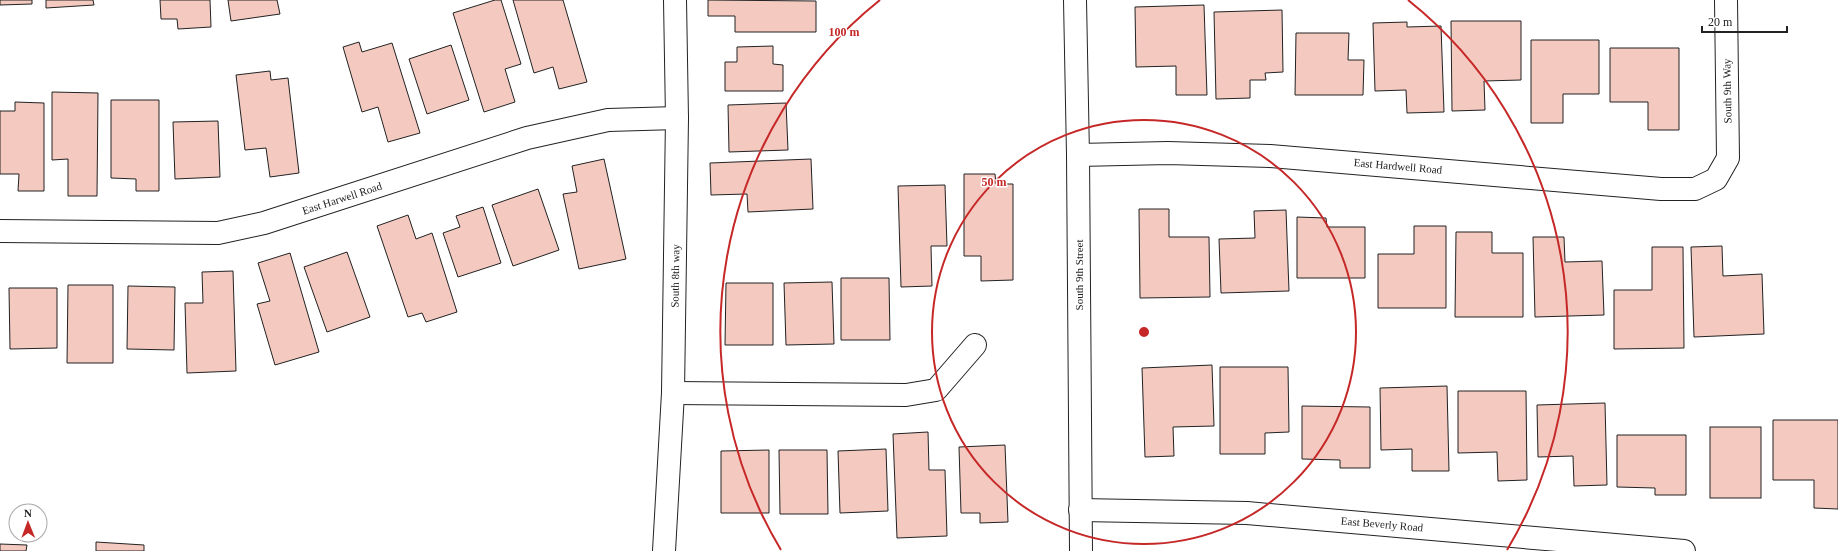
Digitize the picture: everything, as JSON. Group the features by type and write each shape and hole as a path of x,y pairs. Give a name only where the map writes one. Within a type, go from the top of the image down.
{"street":[{"name":"South 8th way","path":"664,551 673,393 677,118 675,0"},
{"name":"South 9th Street","path":"1075,0 1078,154 1081,551"},
{"name":"South 9th Way","path":"1716,179 1728,158 1726,0"},
{"name":"East Harwell Road","path":"0,231 218,233 264,223 528,138 608,120 677,118"},
{"name":"East Hardwell Road","path":"1078,154 1168,153 1270,156 1661,189 1695,189 1716,179"},
{"path":"673,393 906,395 936,390 975,345"},
{"name":"East Beverly Road","path":"1080,510 1248,513 1684,551"}],"building":[{"path":"0,0 32,0 32,4 0,5"},
{"path":"46,0 93,0 94,5 46,8"},
{"path":"160,0 210,0 211,27 178,29 177,19 161,19"},
{"path":"228,0 277,0 280,14 231,21"},
{"path":"495,0 501,0 521,64 505,69 515,102 484,112 453,13"},
{"path":"513,0 563,0 587,82 559,89 553,67 534,73"},
{"path":"708,0 816,1 816,32 735,32 735,16 708,16"},
{"path":"1204,5 1207,95 1176,95 1176,66 1136,67 1135,7"},
{"path":"1282,10 1283,72 1265,73 1266,80 1250,80 1250,98 1216,99 1214,12"},
{"path":"1451,21 1521,21 1521,80 1484,81 1485,110 1452,111"},
{"path":"1407,22 1407,27 1441,26 1444,112 1407,113 1406,90 1375,91 1373,23"},
{"path":"1296,33 1349,33 1348,60 1364,60 1363,95 1295,95"},
{"path":"1531,40 1599,40 1599,94 1563,94 1563,123 1531,123"},
{"path":"359,42 362,52 392,43 420,133 388,142 378,107 362,112 343,47"},
{"path":"451,45 469,100 427,114 409,59"},
{"path":"773,46 773,64 783,65 783,91 725,91 725,62 737,62 737,47"},
{"path":"1610,48 1679,48 1679,130 1648,130 1648,102 1610,102"},
{"path":"270,71 271,80 288,78 299,173 270,177 266,148 245,150 236,75"},
{"path":"52,92 98,93 97,196 68,196 68,159 52,160"},
{"path":"111,100 159,100 159,191 136,191 136,179 111,178"},
{"path":"15,102 44,103 44,191 18,191 19,174 0,174 0,111 15,111"},
{"path":"786,103 788,150 729,152 728,105"},
{"path":"218,121 220,177 175,179 173,122"},
{"path":"604,159 626,259 579,269 563,194 577,192 572,166"},
{"path":"811,159 813,209 748,212 747,194 711,195 710,163"},
{"path":"964,174 995,174 996,184 1013,184 1013,280 981,281 981,256 964,256"},
{"path":"945,185 947,246 931,246 932,286 901,287 898,186"},
{"path":"538,189 559,250 513,266 492,205"},
{"path":"483,207 501,263 458,277 443,233 460,227 456,216"},
{"path":"1139,209 1169,209 1169,237 1209,237 1210,297 1140,298"},
{"path":"1286,210 1289,291 1221,293 1219,239 1255,238 1254,211"},
{"path":"408,215 416,239 432,233 457,312 426,322 422,313 408,317 377,226"},
{"path":"1297,217 1326,218 1327,227 1365,227 1365,278 1297,278"},
{"path":"1414,226 1446,226 1446,308 1378,308 1378,254 1414,254"},
{"path":"1456,232 1492,232 1492,253 1523,253 1523,317 1455,317"},
{"path":"1533,237 1564,237 1565,262 1602,261 1604,315 1535,317"},
{"path":"1722,246 1723,276 1762,274 1764,334 1694,337 1691,247"},
{"path":"1652,247 1683,247 1684,348 1614,349 1614,290 1652,290"},
{"path":"347,252 370,317 327,332 304,267"},
{"path":"290,253 319,352 275,365 257,304 270,301 258,263"},
{"path":"233,271 236,371 187,373 185,303 203,303 202,272"},
{"path":"841,278 889,278 890,340 841,340"},
{"path":"832,282 834,344 786,345 784,283"},
{"path":"726,283 773,283 773,345 725,345"},
{"path":"68,285 113,285 113,363 67,363"},
{"path":"128,286 175,287 174,350 127,349"},
{"path":"9,288 57,288 57,348 10,349"},
{"path":"1212,365 1214,426 1173,427 1174,456 1145,457 1142,368"},
{"path":"1220,367 1288,367 1289,432 1265,433 1265,454 1220,454"},
{"path":"1447,386 1449,471 1412,471 1412,449 1381,450 1380,388"},
{"path":"1458,391 1526,391 1527,480 1498,481 1497,452 1458,453"},
{"path":"1605,403 1607,485 1574,486 1573,456 1538,457 1537,405"},
{"path":"1302,406 1370,407 1370,468 1340,468 1340,460 1302,459"},
{"path":"1773,420 1838,420 1838,509 1814,508 1814,480 1773,480"},
{"path":"1710,427 1761,427 1761,498 1710,498"},
{"path":"928,432 929,470 945,470 947,536 897,538 893,434"},
{"path":"1617,435 1686,435 1686,495 1655,495 1655,488 1617,487"},
{"path":"1005,445 1008,522 980,523 980,513 961,513 959,447"},
{"path":"886,449 888,511 840,513 838,451"},
{"path":"769,450 769,513 721,513 721,451"},
{"path":"779,450 827,450 828,514 780,514"},
{"path":"96,542 144,545 144,551 96,551"},
{"path":"0,544 27,545 26,551 0,551"}]}
